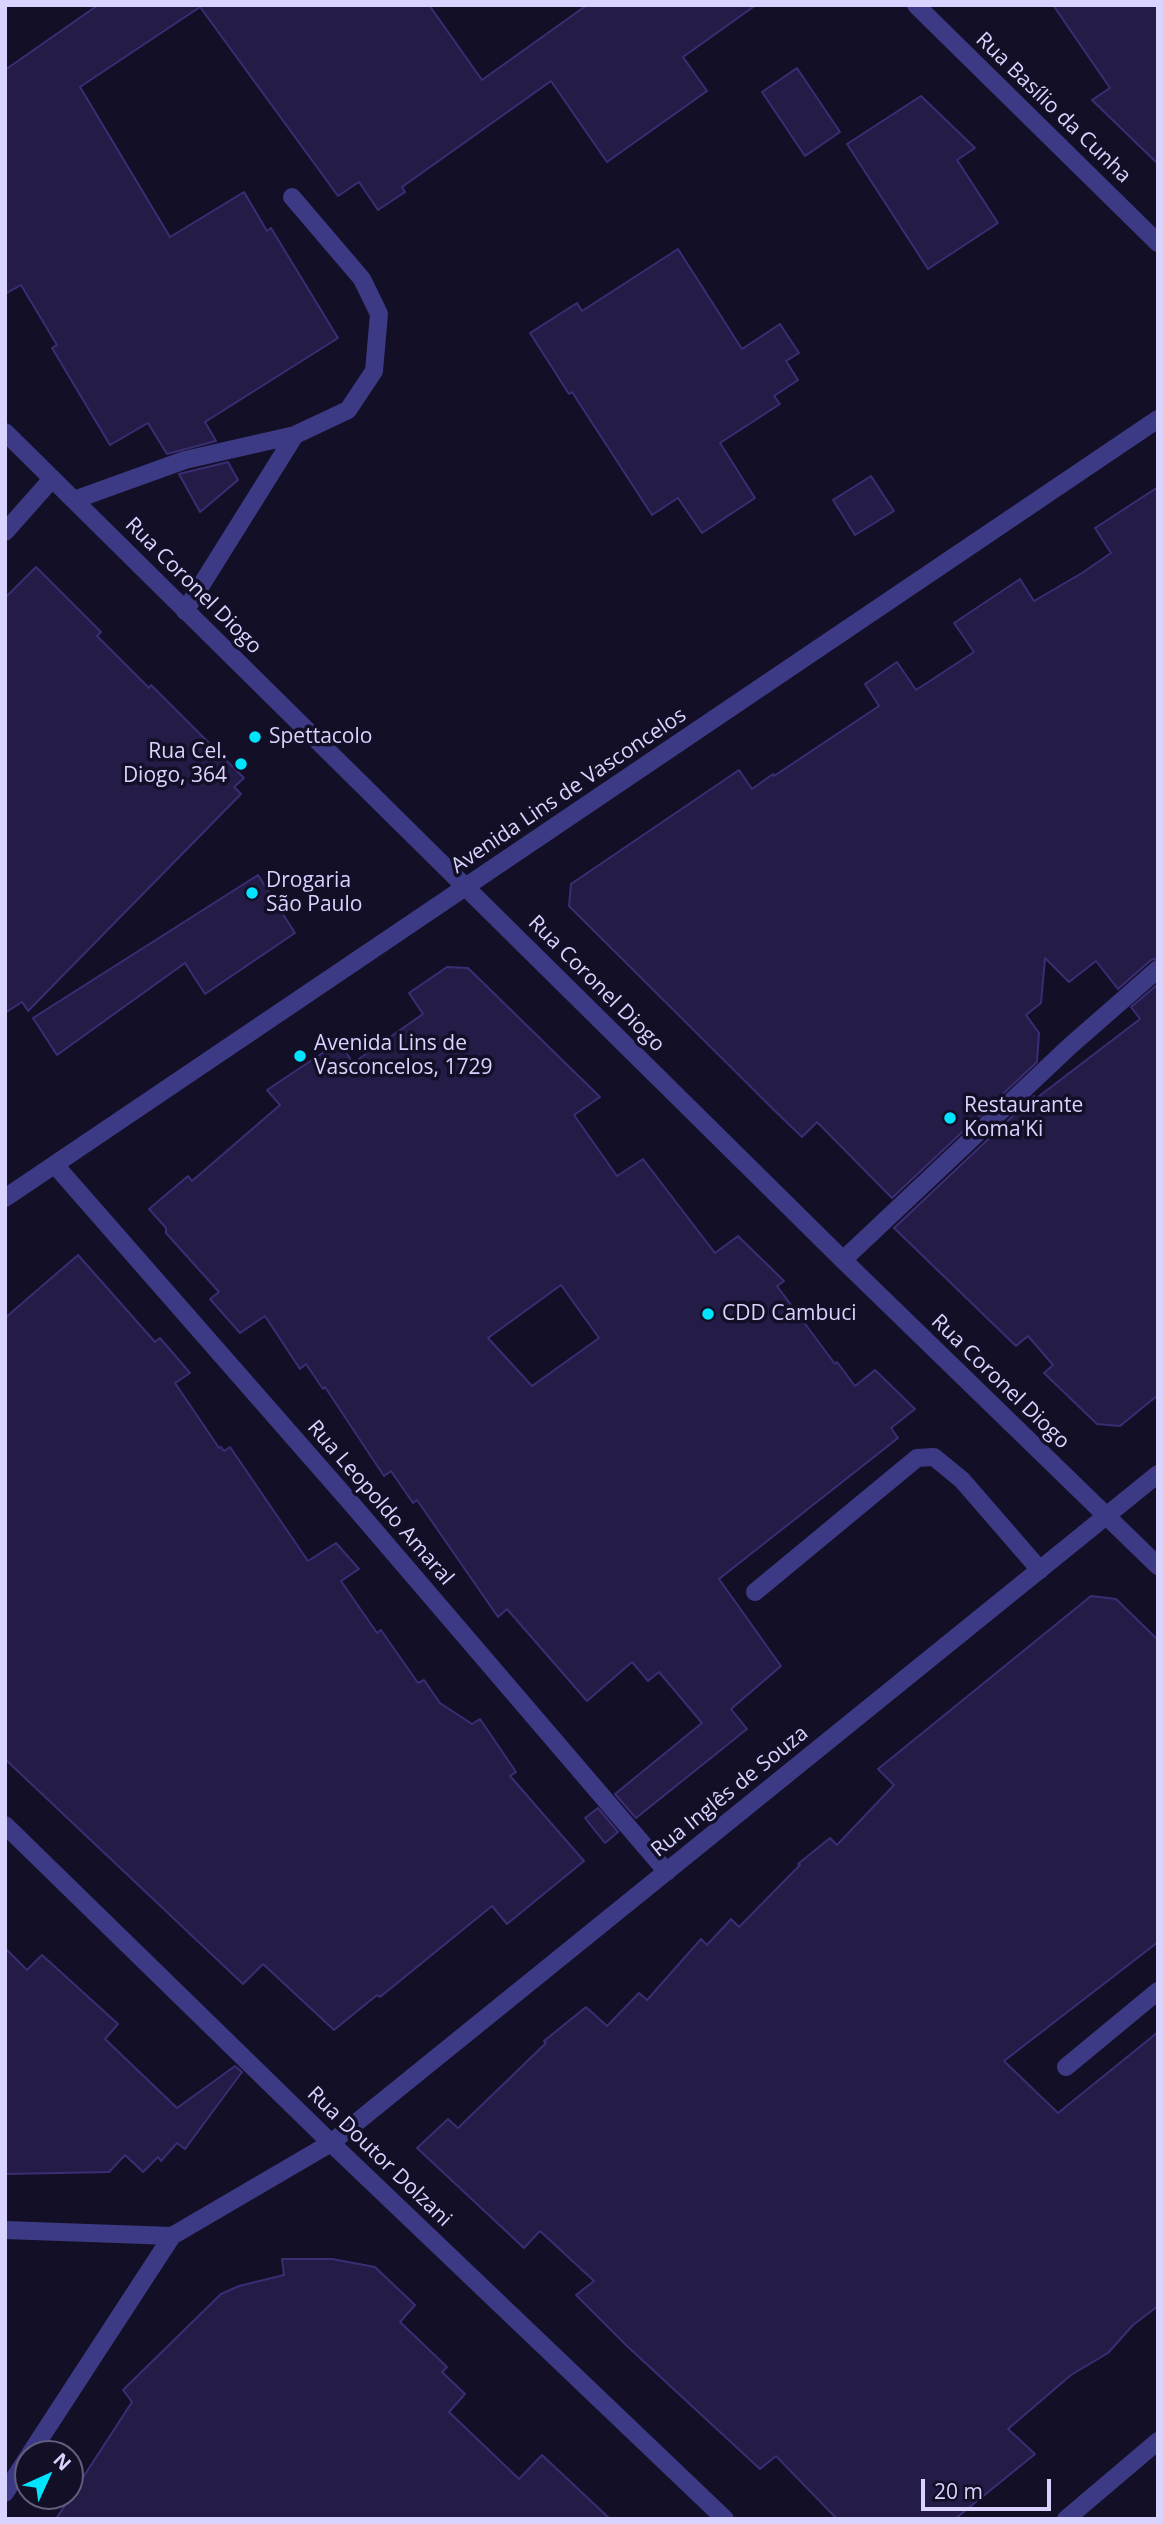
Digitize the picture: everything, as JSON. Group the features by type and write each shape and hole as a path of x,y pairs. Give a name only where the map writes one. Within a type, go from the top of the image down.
{"street":[{"name":"Rua Basílio da Cunha","path":"916,5 1158,243"},
{"path":"74,500 185,460 295,435 348,410 373,371 379,314 362,279 292,197"},
{"name":"Avenida Lins de Vasconcelos","path":"5,1198 1158,419"},
{"name":"Rua Coronel Diogo","path":"5,432 843,1260 1158,1566"},
{"path":"185,611 295,435"},
{"path":"5,531 52,479"},
{"path":"843,1260 1070,1046 1158,970"},
{"name":"Rua Leopoldo Amaral","path":"55,1165 351,1503 667,1872"},
{"path":"755,1592 917,1458 934,1457 962,1480 1040,1570"},
{"name":"Rua Inglês de Souza","path":"172,2236 331,2143 1158,1474"},
{"name":"Rua Doutor Dolzani","path":"5,1825 331,2143 724,2519"},
{"path":"1066,2067 1158,1991"},
{"path":"5,2230 172,2236"},
{"path":"39,2440 172,2236"},
{"path":"1066,2519 1157,2443"}],"building":[{"path":"98,5 429,5 482,80 587,5 756,5 683,57 707,91 607,162 551,81 402,187 405,192 378,210 359,182 338,196 200,7 80,87 170,237 244,192 267,231 271,228 338,338 205,422 216,441 167,454 148,423 110,445 52,348 57,345 21,285 5,294 5,70"},
{"path":"1053,5 1158,5 1158,164 1092,100 1110,88"},
{"path":"797,68 840,132 805,156 762,92"},
{"path":"921,96 975,148 957,160 998,223 928,269 847,144"},
{"path":"678,249 742,349 780,324 799,353 786,361 798,380 774,396 780,404 720,443 755,498 702,533 678,498 652,515 530,333 577,303 582,311"},
{"path":"228,462 238,480 200,512 179,474"},
{"path":"871,476 894,511 855,535 833,500"},
{"path":"1158,487 1158,958 1151,960 1118,989 1096,961 1069,982 1045,958 1041,1003 1026,1015 1039,1033 1037,1062 892,1198 817,1122 802,1137 774,1110 569,906 571,884 739,770 752,789 879,706 865,684 897,662 916,690 974,652 954,623 1020,579 1034,601 1082,573 1111,553 1095,528"},
{"path":"36,567 101,632 97,636 149,688 151,685 244,778 234,787 241,794 28,1011 22,1002 5,1013 5,598"},
{"path":"258,875 295,933 205,994 185,963 57,1055 33,1018"},
{"path":"447,967 468,968 600,1097 574,1115 617,1176 643,1159 715,1253 738,1236 784,1281 777,1286 835,1364 837,1362 855,1386 875,1370 915,1409 891,1428 898,1438 719,1579 781,1666 731,1709 747,1729 636,1818 615,1794 702,1723 659,1672 648,1681 632,1662 587,1701 507,1609 498,1617 417,1500 413,1503 391,1471 384,1476 325,1387 323,1389 306,1364 300,1369 265,1316 240,1333 210,1299 219,1292 166,1233 166,1228 149,1209 188,1176 192,1181 280,1105 267,1090 339,1042 353,1063 423,1014 409,993","holes":["561,1285 599,1338 532,1386 488,1338"]},
{"path":"1158,984 1158,1395 1120,1426 1097,1424 1044,1373 1053,1365 1028,1336 1016,1346 894,1228 1034,1096 1034,1100 1140,1019 1131,1007"},
{"path":"78,1255 155,1342 160,1338 190,1373 175,1383 219,1448 224,1451 230,1447 308,1561 336,1543 359,1569 341,1581 377,1633 381,1630 418,1683 424,1680 440,1703 472,1724 480,1719 516,1772 510,1776 584,1861 507,1924 492,1906 380,1997 377,1995 334,2030 263,1964 243,1984 5,1759 5,1318"},
{"path":"1091,1596 1116,1599 1158,1640 1158,1942 1004,2061 1058,2113 1158,2032 1158,2306 1133,2325 1108,2353 1071,2375 1008,2429 1035,2454 955,2519 837,2519 776,2456 760,2469 627,2346 576,2295 594,2281 540,2231 524,2248 417,2148 448,2119 458,2128 546,2043 544,2041 586,2007 607,2026 639,1993 647,2000 701,1939 707,1945 731,1919 739,1927 800,1865 798,1864 830,1838 837,1845 894,1785 878,1769"},
{"path":"598,1808 618,1832 605,1843 585,1818"},
{"path":"5,1948 27,1970 42,1955 118,2024 105,2039 177,2108 235,2066 242,2072 185,2149 177,2143 161,2161 158,2157 143,2172 125,2155 109,2172 6,2174"},
{"path":"282,2259 332,2259 375,2267 415,2305 400,2322 447,2367 442,2372 465,2394 449,2412 519,2479 542,2455 610,2519 56,2519 62,2510 84,2510 84,2476 132,2402 123,2390 221,2294 239,2286 284,2275"}],"place":[{"name":"Spettacolo","path":"255,737"},
{"name":"Rua Cel. Diogo, 364","path":"241,764"},
{"name":"Drogaria São Paulo","path":"252,893"},
{"name":"Avenida Lins de Vasconcelos, 1729","path":"300,1056"},
{"name":"Restaurante Koma'Ki","path":"950,1118"},
{"name":"CDD Cambuci","path":"708,1314"}]}
